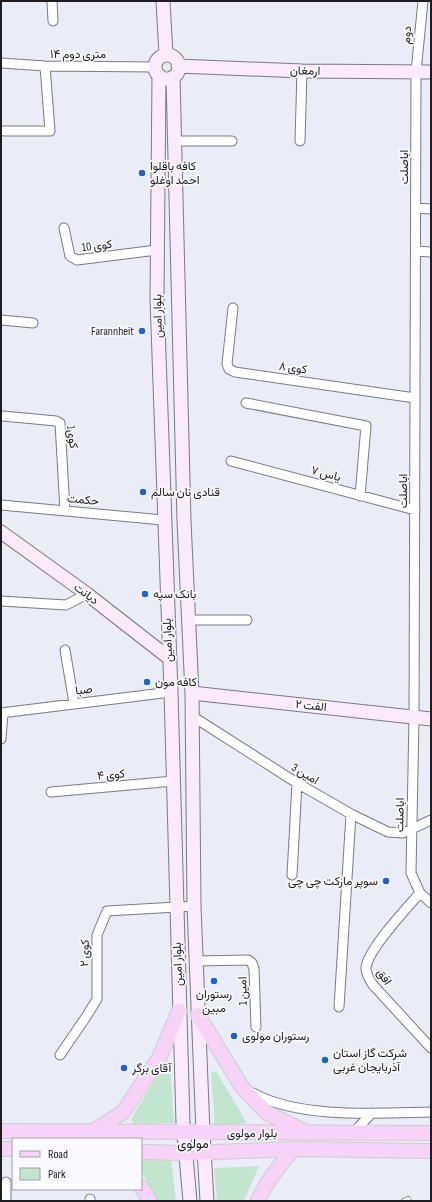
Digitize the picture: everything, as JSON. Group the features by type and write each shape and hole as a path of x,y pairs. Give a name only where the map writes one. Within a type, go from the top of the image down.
{"main road":[{"path":"164,1 166,55"},
{"path":"166,55 176,59 176,71 165,78 157,71 157,60 166,55"},
{"name":"بلوار امین","path":"157,71 157,250 164,520 174,782 183,1132 190,1201"},
{"name":"ارمغان","path":"176,71 431,72"},
{"name":"بلوار امین","path":"176,71 176,141 184,521 192,693 194,906 207,1201"},
{"path":"164,520 184,521"},
{"name":"دیانت","path":"1,532 87,594 169,658"},
{"name":"الفت ۲","path":"192,693 431,719"},
{"path":"94,1131 123,1112 159,1058 179,1011"},
{"path":"198,1016 242,1087 267,1113 306,1132"},
{"name":"بلوار مولوی","path":"1,1131 431,1133"},
{"path":"1,1149 12,1149"},
{"path":"258,1201 266,1182 278,1166 294,1149"},
{"name":"بلوار مولوی","path":"142,1152 205,1153 294,1149 431,1151"},
{"path":"142,1189 150,1201"}],"street":[{"path":"52,1 53,21"},
{"name":"دوم","path":"416,72 423,1"},
{"name":"۱۴ متری دوم","path":"1,64 157,71"},
{"path":"4,131 50,131 45,66"},
{"path":"300,141 302,71"},
{"name":"اباصلت","path":"416,72 414,718 412,872 420,893 431,903"},
{"path":"176,141 232,141"},
{"path":"416,208 431,209"},
{"name":"کوی 10","path":"64,228 70,256 78,260 157,250"},
{"path":"416,251 431,252"},
{"name":"کوی ۸","path":"233,308 227,364 229,369 235,372 415,398"},
{"path":"1,320 33,323"},
{"path":"246,403 366,426 360,496"},
{"name":"کوی1","path":"3,416 56,421 60,423 65,511"},
{"name":"یاس ۷","path":"231,461 415,510"},
{"name":"حکمت","path":"1,505 164,520"},
{"path":"1,601 66,605 87,594"},
{"path":"189,620 247,620"},
{"path":"65,650 74,703"},
{"name":"صبا","path":"2,713 171,692"},
{"path":"1,739 2,713"},
{"name":"امین 3","path":"192,716 297,783 351,814 388,832 403,833 431,820"},
{"name":"کوی ۴","path":"51,792 174,782"},
{"path":"292,876 297,783"},
{"path":"339,1007 351,814"},
{"name":"افق","path":"420,893 379,942 366,967 367,975 373,985 431,1048"},
{"path":"177,907 194,906"},
{"name":"کوی ۲","path":"60,1055 97,999 97,935 108,910 177,907"},
{"name":"امین 1","path":"196,961 248,960 252,963 254,969 256,1027"},
{"path":"242,1087 264,1099 305,1110 372,1113 431,1112"},
{"path":"354,1132 372,1113"},
{"path":"6,1182 6,1201"}],"lane":[{"path":"404,1201 408,1199 409,1201"}],"green space":[{"path":"166,1060 170,1062 174,1123 134,1124 131,1119"},
{"path":"216,1071 247,1123 215,1126 211,1073"},
{"path":"142,1160 171,1160 176,1201 157,1201 142,1172"},
{"path":"259,1166 244,1201 217,1201 214,1168"}],"place":[{"name":"کافه باقلوا احمد اوغلو","path":"142,173"},
{"name":"Farannheit","path":"142,331"},
{"name":"قنادی نان سالم","path":"143,492"},
{"name":"بانک سپه","path":"145,594"},
{"name":"کافه مون","path":"147,682"},
{"name":"سوپر مارکت چی چی","path":"386,881"},
{"name":"رستوران مبین","path":"214,981"},
{"name":"رستوران مولوی","path":"234,1036"},
{"name":"شرکت گاز استان آذربایجان غربی","path":"325,1060"},
{"name":"آقاى برگر","path":"124,1068"}],"district":[{"name":"مولوی","path":"193,1144"}]}
